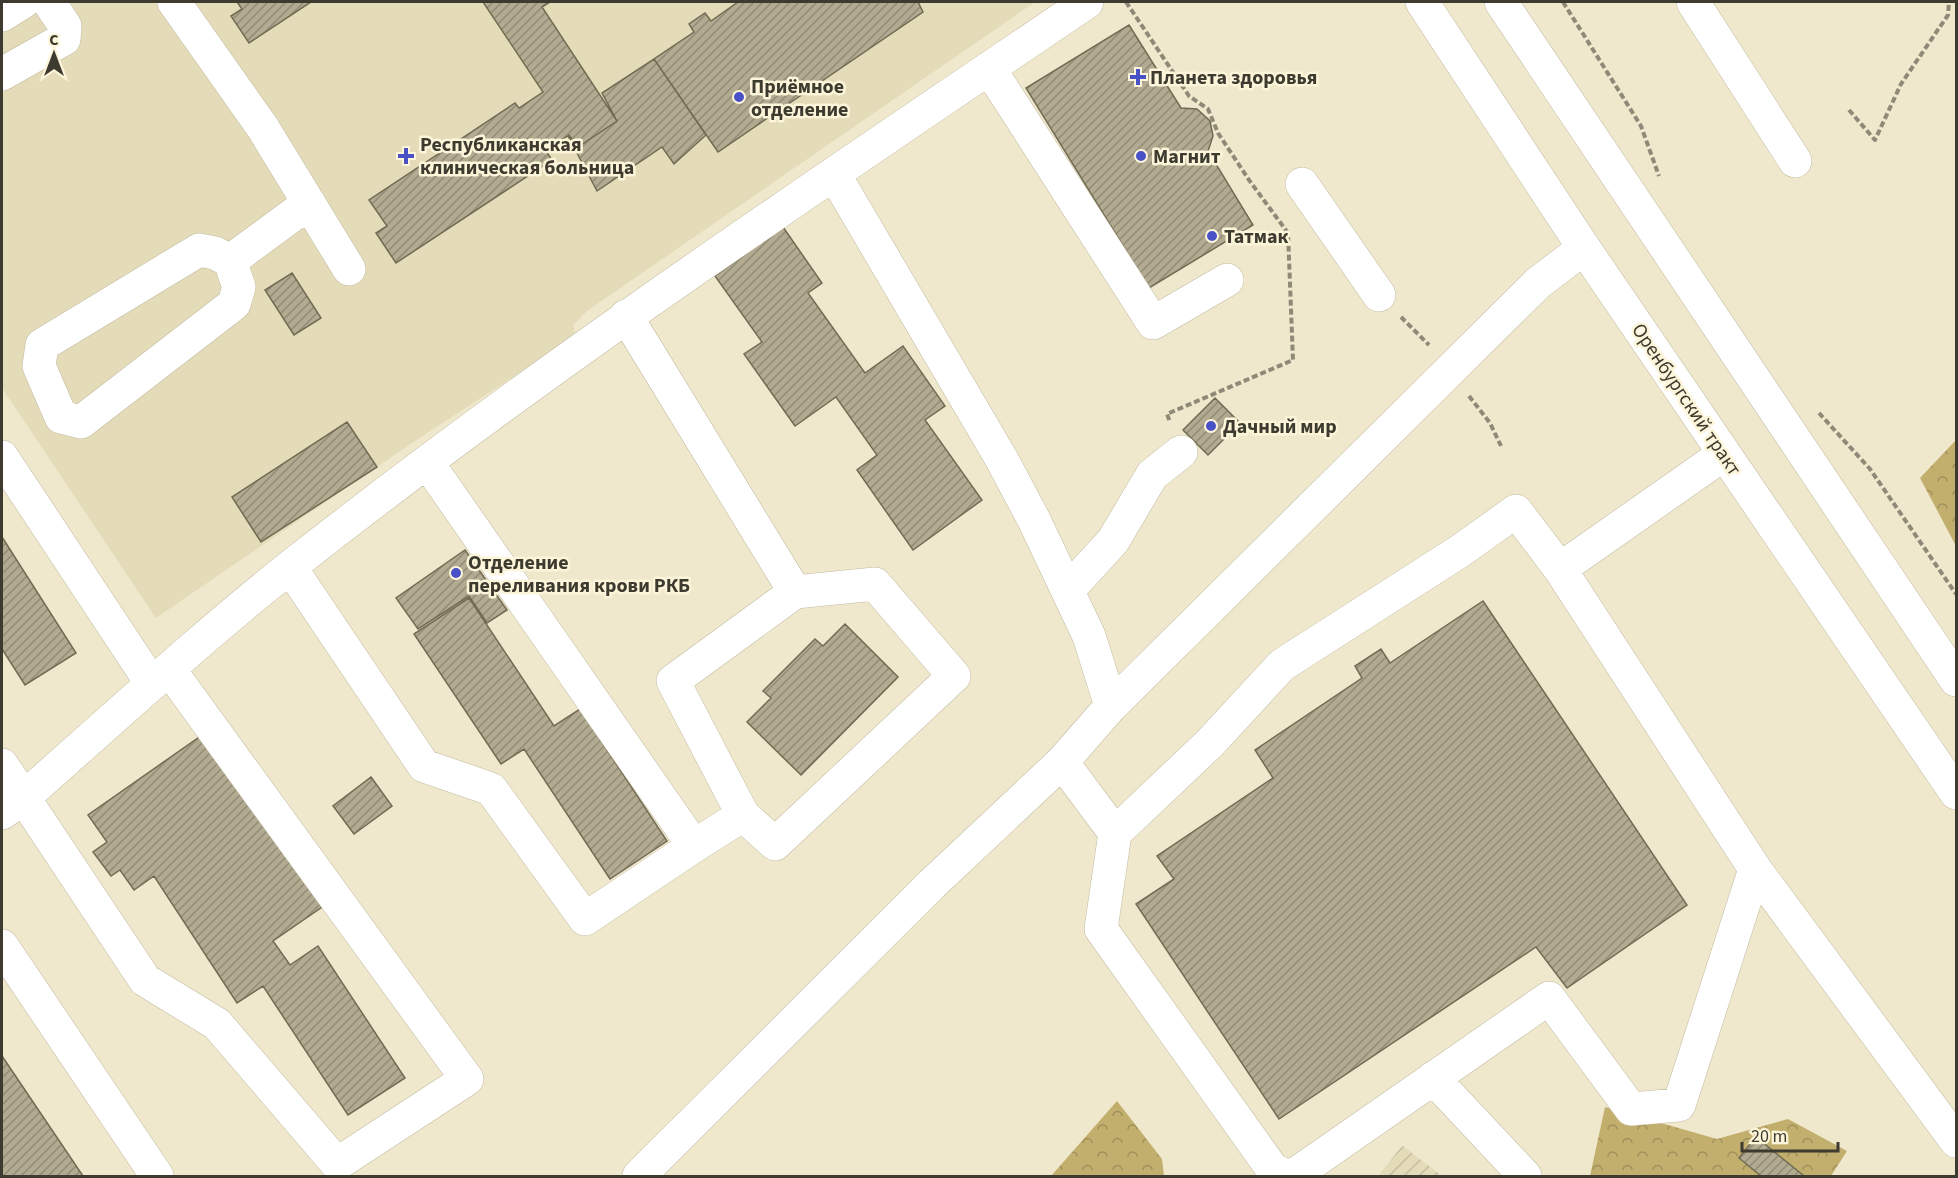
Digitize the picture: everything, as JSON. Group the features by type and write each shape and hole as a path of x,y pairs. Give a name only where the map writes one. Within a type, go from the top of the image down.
{"street":[{"path":"2,15 23,2"},
{"path":"2,74 64,39 66,26 49,2"},
{"path":"174,2 263,128 349,269"},
{"path":"12,806 290,567 427,462 626,316 1087,2"},
{"name":"Оренбургский тракт","path":"1422,2 1584,248 1956,793"},
{"path":"1501,2 1956,680"},
{"path":"1693,2 1795,161"},
{"path":"989,68 1153,322 1227,279"},
{"path":"834,174 1001,458 1089,636 1111,706"},
{"path":"1302,184 1379,295"},
{"path":"230,261 309,203"},
{"path":"639,1176 932,884 1062,762 1111,706 1538,283 1584,248"},
{"path":"199,250 215,253 230,261 239,287 234,304 81,422 61,417 39,366 42,345 199,250"},
{"path":"626,316 795,592"},
{"path":"1068,590 1113,541 1152,476 1181,452"},
{"path":"1560,568 1724,454"},
{"path":"2,457 161,677 467,1079 337,1164 217,1024 145,980 12,806 2,765"},
{"path":"427,462 694,846"},
{"path":"1288,1176 1273,1170 1101,929 1115,833 1210,743 1282,665 1460,551 1516,511 1560,568 1755,869 1956,1141"},
{"path":"290,567 424,766 491,789 585,920 743,814"},
{"path":"875,584 954,676 775,844 743,814 673,681 795,592 875,584"},
{"path":"1062,762 1115,833"},
{"path":"1293,1176 1549,998 1631,1109 1679,1105 1755,869"},
{"path":"2,946 157,1176"},
{"path":"1433,1078 1525,1176"}],"path":[{"path":"1126,2 1189,96 1208,109 1218,133 1288,233 1293,360 1167,414 1181,452"},
{"path":"1563,2 1641,126 1660,179"},
{"path":"1849,110 1875,140 1901,84 1948,15 1949,2"},
{"path":"1814,407 1870,469 1956,594"}],"shaded area":[{"name":"Республиканская клиническая больница","path":"2,2 1035,2 587,311 573,325 576,336 409,445 156,618 2,388"},
{"path":"1403,1146 1442,1176 1378,1176"}],"green space":[{"path":"1956,440 1956,546 1920,478"},
{"path":"1117,1101 1162,1159 1164,1176 1051,1176"},
{"path":"1605,1107 1717,1139 1788,1119 1847,1151 1831,1176 1590,1176"}],"building":[{"path":"237,2 311,2 249,43 231,16 242,9"},
{"path":"483,2 550,2 542,7 617,121 578,147 569,135 546,151 552,160 396,263 376,233 387,226 369,200 515,103 519,108 543,92"},
{"name":"Приёмное отделение","path":"738,2 918,2 923,12 718,152 654,59 694,32 689,24 705,13 711,21"},
{"path":"1129,25 1181,108 1197,109 1210,121 1213,136 1208,151 1253,225 1149,288 1026,88"},
{"path":"654,59 706,135 674,164 662,147 597,191 568,136 578,147 617,121 602,93"},
{"path":"783,227 822,283 808,293 865,373 903,346 945,406 925,420 982,500 913,550 857,470 877,455 836,397 795,426 744,354 762,342 715,276"},
{"path":"292,273 321,318 294,335 265,290"},
{"name":"Дачный мир","path":"1215,398 1240,423 1208,455 1183,430"},
{"path":"347,422 377,467 261,542 232,497"},
{"path":"2,537 76,653 25,685 2,649"},
{"name":"Отделение переливания крови РКБ","path":"465,550 507,610 487,623 469,596 418,629 396,598"},
{"path":"469,598 554,726 580,709 667,841 610,879 524,749 501,764 414,634"},
{"path":"1483,601 1687,905 1567,988 1536,947 1279,1119 1136,904 1174,879 1157,856 1273,778 1255,750 1362,678 1355,666 1381,649 1390,663"},
{"path":"845,624 898,677 801,775 747,722 771,698 763,691 815,639 823,646"},
{"path":"205,733 325,905 273,941 290,965 318,946 405,1078 348,1115 263,986 237,1003 154,876 134,890 120,870 111,876 93,852 107,842 88,815"},
{"path":"371,777 392,806 354,834 333,806"},
{"path":"2,1056 83,1176 2,1176"},
{"path":"1756,1137 1804,1176 1761,1176 1739,1158"}],"place":[{"name":"Планета здоровья","path":"1138,77"},
{"name":"Приёмное отделение","path":"739,97"},
{"name":"Республиканская клиническая больница","path":"406,156"},
{"name":"Магнит","path":"1141,156"},
{"name":"Татмак","path":"1212,236"},
{"name":"Дачный мир","path":"1211,426"},
{"name":"Отделение переливания крови РКБ","path":"456,573"}]}
